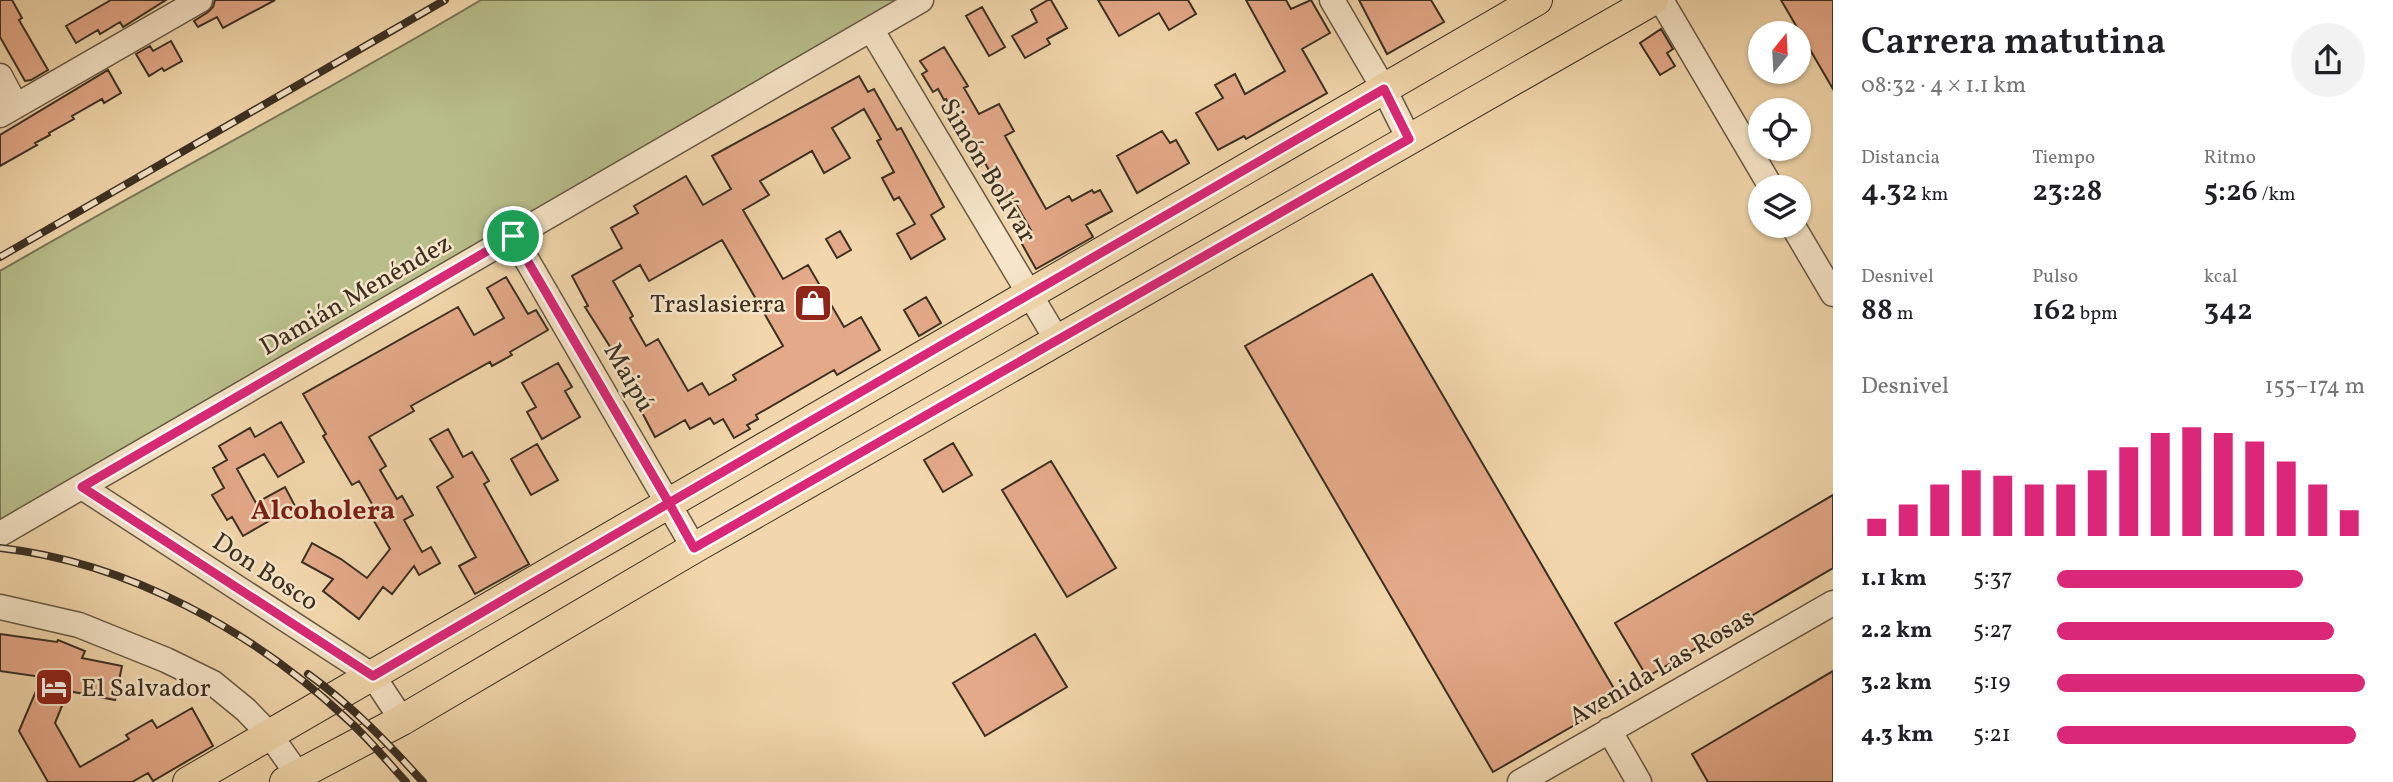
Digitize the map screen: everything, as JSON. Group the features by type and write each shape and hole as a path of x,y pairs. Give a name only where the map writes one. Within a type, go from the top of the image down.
{"main road":[{"path":"188,782 1537,0"},
{"path":"295,780 694,548 1653,0"}],"street":[{"path":"0,76 8,111 200,0"},
{"name":"Damián Menéndez","path":"0,534 921,0"},
{"path":"1332,0 1384,89 1409,139"},
{"path":"1661,0 1763,175"},
{"name":"Simón Bolívar","path":"871,29 1057,340"},
{"name":"Maipú","path":"513,236 694,548"},
{"path":"1800,238 1833,294"},
{"name":"Don Bosco","path":"82,487 373,676 402,720"},
{"name":"Avenida Las Rosas","path":"1520,782 1833,603"},
{"path":"0,607 79,625 166,660 212,683 246,710 270,735 295,780"},
{"path":"1609,730 1639,782"}],"green space":[{"path":"481,0 905,0 0,524 0,271"}],"building":[{"path":"0,0 12,0 22,18 19,20 48,70 31,80 25,81 0,37"},
{"path":"111,0 166,0 123,27 120,22 100,34 98,30 76,43 66,26"},
{"path":"215,0 275,0 223,28 217,17 198,27 194,21 213,7"},
{"path":"1051,0 1067,28 1047,39 1050,44 1025,58 1012,36 1037,22 1031,10"},
{"path":"1098,0 1188,0 1196,14 1169,30 1159,13 1119,36"},
{"path":"1246,0 1286,0 1291,9 1311,0 1330,33 1302,49 1327,93 1246,139 1244,136 1218,150 1196,113 1223,98 1215,85 1235,74 1245,94 1285,71"},
{"path":"1359,0 1431,0 1444,22 1387,54"},
{"path":"1781,0 1833,0 1833,89 1811,51 1811,21 1793,21"},
{"path":"982,7 1005,47 989,56 966,16"},
{"path":"1661,29 1673,49 1667,53 1675,66 1660,75 1640,43"},
{"path":"171,41 182,61 149,76 136,54 150,46 153,51"},
{"path":"944,47 968,86 964,88 979,114 999,104 1014,131 1005,136 1046,209 1069,196 1072,201 1092,190 1094,193 1100,190 1112,211 1086,225 1093,237 1036,269 1018,237 1031,230 1013,199 1007,203 985,163 979,167 957,127 961,125 946,99 944,100 938,89 933,92 922,74 927,71 920,61"},
{"path":"108,70 121,93 104,103 102,99 72,116 74,119 49,133 50,135 35,143 37,145 0,166 0,135"},
{"path":"859,76 868,92 874,89 897,130 901,128 944,207 931,215 945,239 911,259 897,234 915,224 899,197 894,200 882,178 894,172 877,141 881,139 864,109 832,128 850,158 824,173 812,151 760,181 769,195 743,210 783,279 808,265 844,327 861,317 880,350 837,375 834,370 756,415 758,419 747,425 750,429 734,438 723,419 714,424 710,418 690,429 685,420 655,437 616,363 619,361 585,307 588,306 572,276 622,248 611,228 638,213 634,206 686,176 703,205 731,189 712,156","holes":["722,240 783,346 733,375 736,380 709,395 702,383 688,391 658,339 646,346 613,281 640,265 649,281"]},
{"path":"1162,131 1170,143 1176,140 1189,163 1137,193 1117,156"},
{"path":"840,231 851,250 837,258 826,239"},
{"path":"1372,274 1620,699 1493,772 1245,346"},
{"path":"506,277 528,314 536,310 548,330 510,352 512,355 492,366 490,362 411,406 414,411 369,437 386,466 380,470 397,499 402,496 413,515 404,520 422,552 431,547 440,563 419,575 414,566 392,594 383,587 359,619 323,591 333,579 302,562 312,543 367,578 390,549 370,514 376,511 359,481 352,485 323,436 326,434 303,394 458,307 474,335 504,318 487,288"},
{"path":"926,297 941,323 919,336 904,310"},
{"path":"558,363 572,387 565,391 580,417 542,439 527,412 536,407 522,383"},
{"path":"281,422 304,462 278,477 264,454 237,469 256,503 285,487 295,506 243,536 232,517 227,520 212,495 224,488 213,468 227,460 219,446 250,428 255,437"},
{"path":"448,429 463,457 472,452 489,481 484,484 529,564 475,594 459,566 476,557 437,487 453,477 430,439"},
{"path":"953,443 972,475 943,492 924,460"},
{"path":"537,444 558,480 531,495 511,459"},
{"path":"1051,461 1116,568 1067,597 1002,490"},
{"path":"1833,495 1833,568 1647,677 1615,623"},
{"path":"0,634 58,640 85,651 82,658 122,666 115,700 68,691 55,723 80,767 129,739 126,735 152,720 157,728 192,708 213,746 153,781 148,773 132,782 48,782 19,731 42,677 0,671"},
{"path":"1035,634 1067,687 985,736 953,683"},
{"path":"1833,671 1833,782 1708,782 1692,754"}],"railway":[{"path":"0,257 445,0"},
{"path":"0,548 95,568 142,585 231,631 312,688 356,727 406,782"},
{"path":"308,674 368,725 423,782"}],"place":[{"name":"Traslasierra","path":"813,303"},
{"name":"El Salvador","path":"54,687"}],"district":[{"name":"Alcoholera","path":"323,509"}],"route":[{"path":"513,236 82,487 373,676 669,503 694,548 1409,139 1384,89 669,503 513,236"}]}
